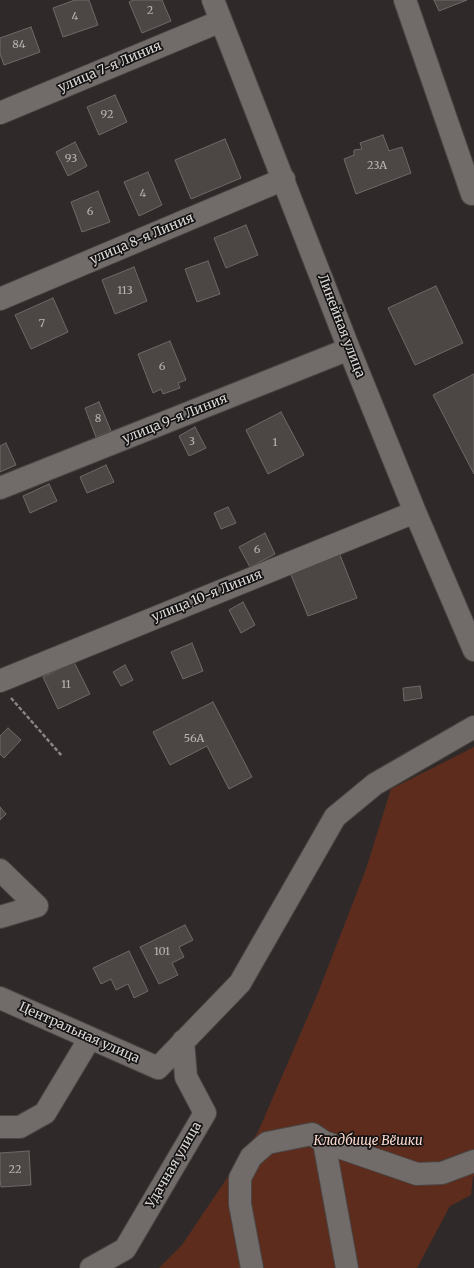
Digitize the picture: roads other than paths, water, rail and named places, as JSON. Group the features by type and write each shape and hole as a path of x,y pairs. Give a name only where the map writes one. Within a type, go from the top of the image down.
{"street":[{"name":"Линейная улица","path":"213,0 415,512 474,650"},
{"path":"405,0 472,194"},
{"name":"улица 7-я Линия","path":"0,113 221,21"},
{"name":"улица 8-я Линия","path":"0,299 284,179"},
{"name":"улица 9-я Линия","path":"0,488 350,349"},
{"name":"улица 10-я Линия","path":"5,689 415,512"},
{"path":"183,1041 240,983 335,817 375,784 474,727"},
{"path":"0,870 37,906 0,917"},
{"name":"Центральная улица","path":"0,998 158,1068 183,1041"},
{"path":"0,1128 20,1127 45,1113 90,1038"},
{"name":"Удачная улица","path":"91,1268 125,1249 205,1113 186,1077 183,1041"},
{"path":"252,1268 240,1204 240,1178 251,1156 267,1143 312,1134 324,1142 417,1174 442,1173 474,1161"},
{"path":"324,1142 347,1268"}],"park label":[{"name":"Кладбище Вёшки","path":"368,1141"}]}
